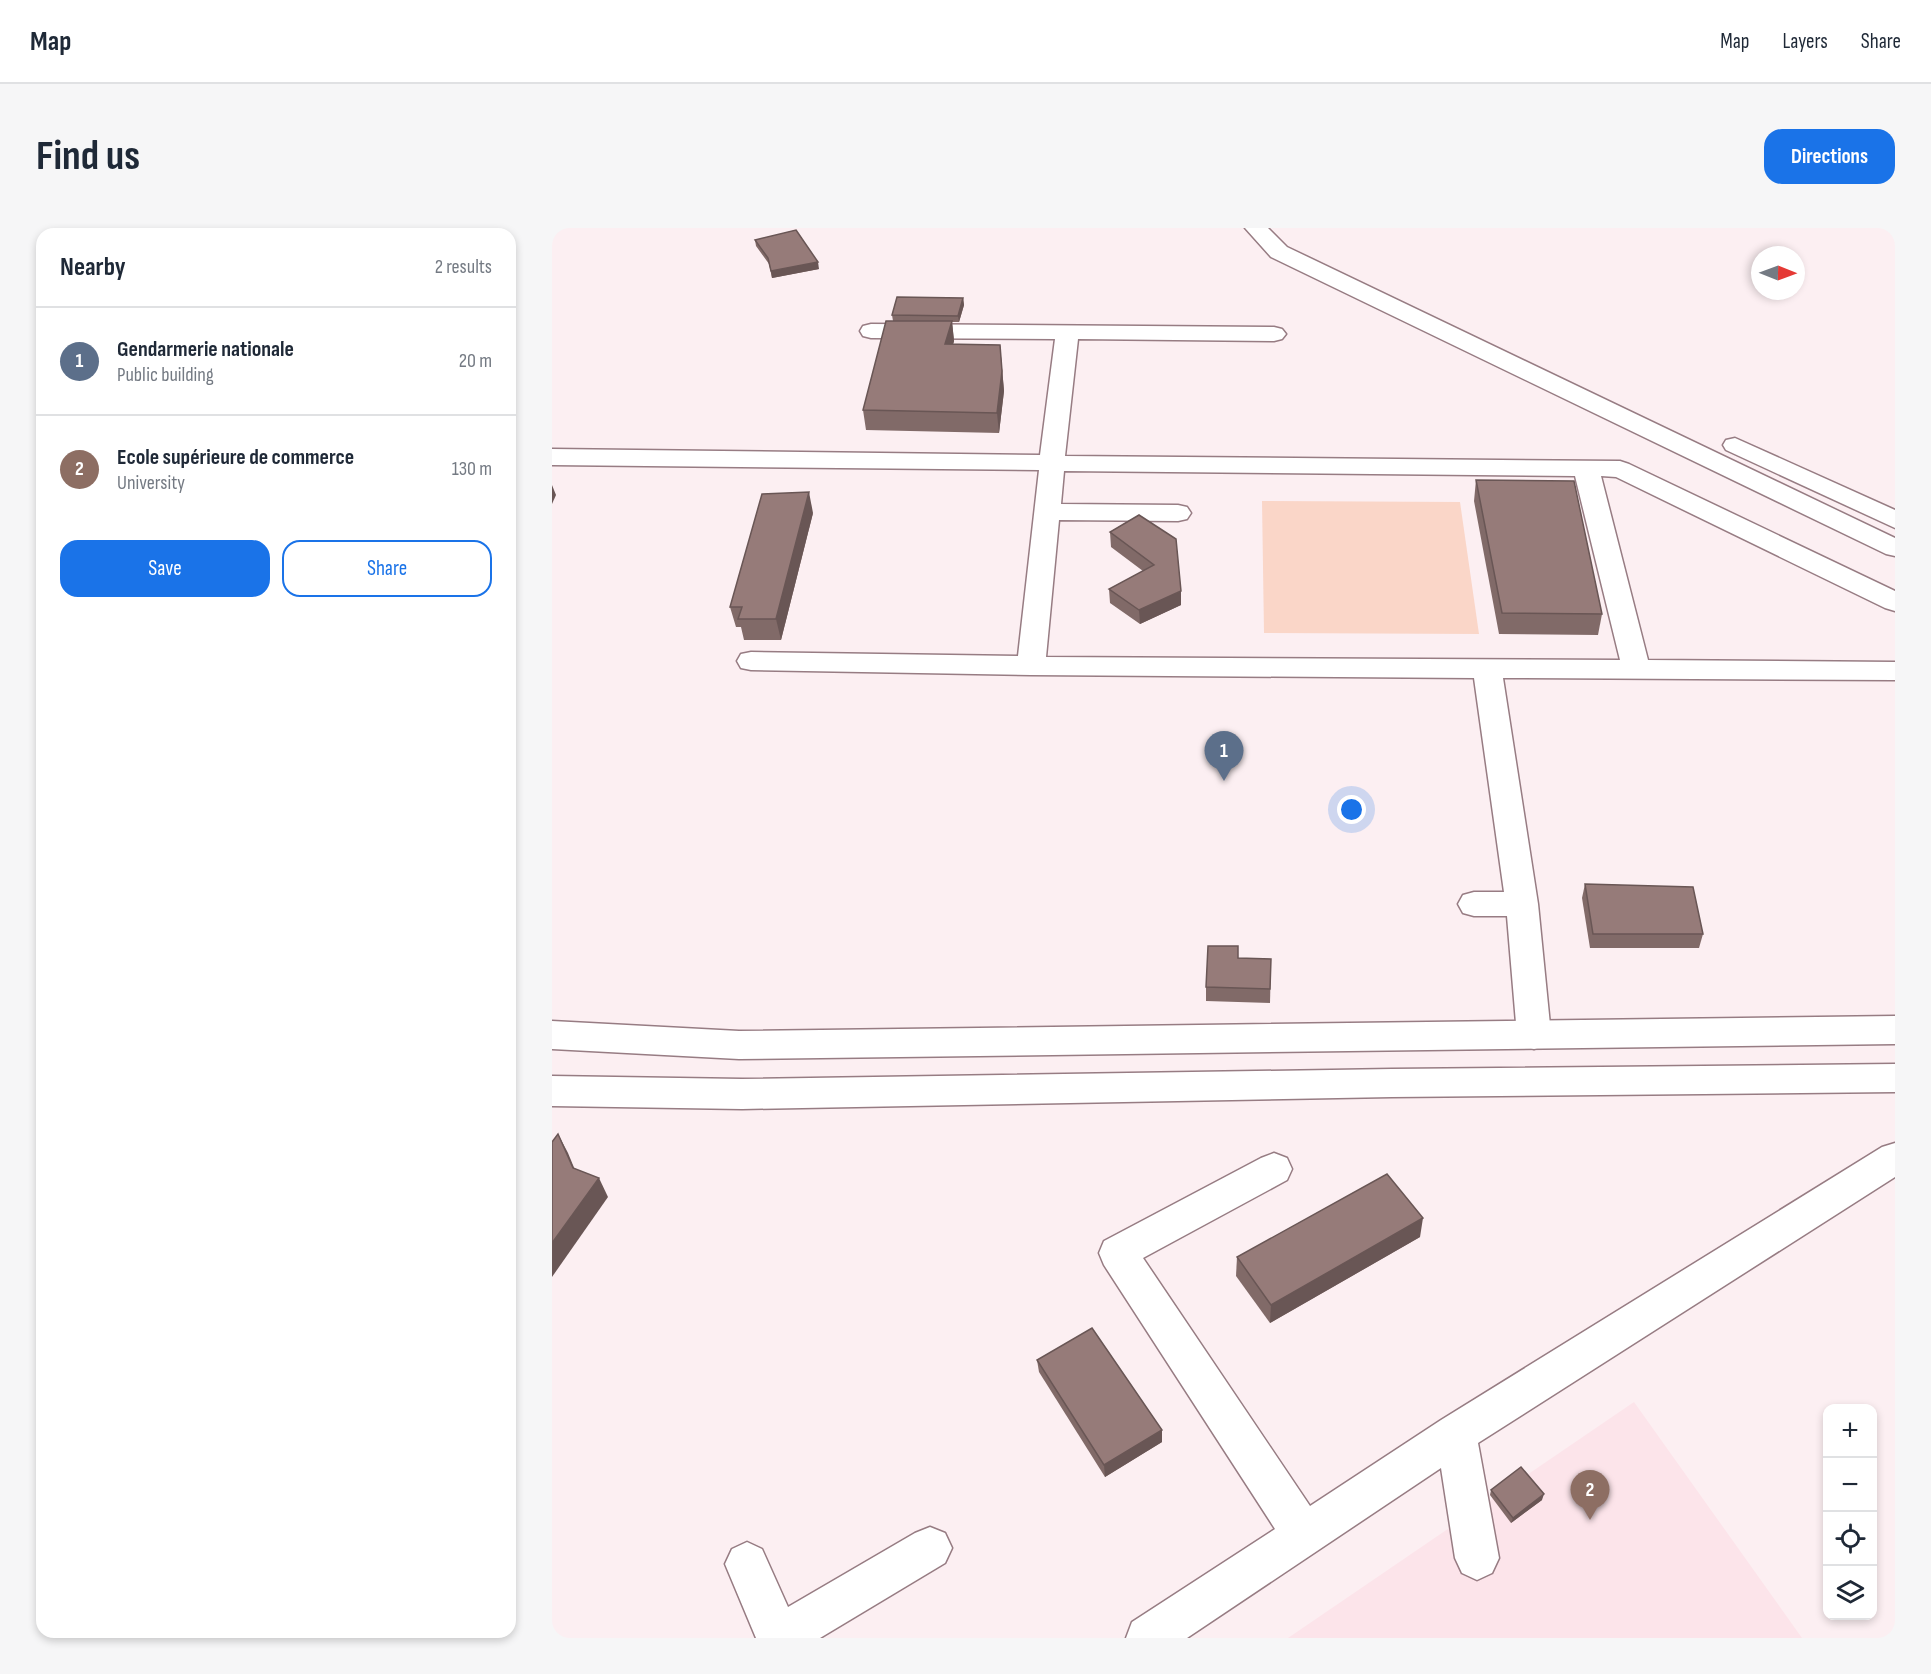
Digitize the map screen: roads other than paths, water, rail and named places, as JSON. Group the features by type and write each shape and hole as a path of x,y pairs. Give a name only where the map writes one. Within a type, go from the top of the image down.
{"street":[{"path":"1256,228 1895,548"},
{"path":"1275,228 1290,247 1668,414"},
{"path":"871,330 1274,334"},
{"path":"1031,666 1067,332"},
{"path":"1711,434 1895,520"},
{"path":"552,457 1620,469 1895,602"},
{"path":"1586,469 1636,669"},
{"path":"1047,512 1178,513"},
{"path":"751,661 1031,666 1895,671"},
{"path":"1486,669 1522,904 1534,1035"},
{"path":"1474,904 1522,904"},
{"path":"552,1035 739,1045 1895,1030"},
{"path":"552,1091 742,1094 1381,1083 1895,1078"},
{"path":"1148,1638 1456,1434 1895,1158"},
{"path":"1274,1169 1119,1253 1304,1535"},
{"path":"1456,1434 1477,1558"},
{"path":"747,1564 779,1638 930,1548"}],"place":[{"name":"Gendarmerie nationale","path":"1224,781"},
{"name":"Ecole supérieure de commerce","path":"1590,1520"}]}
